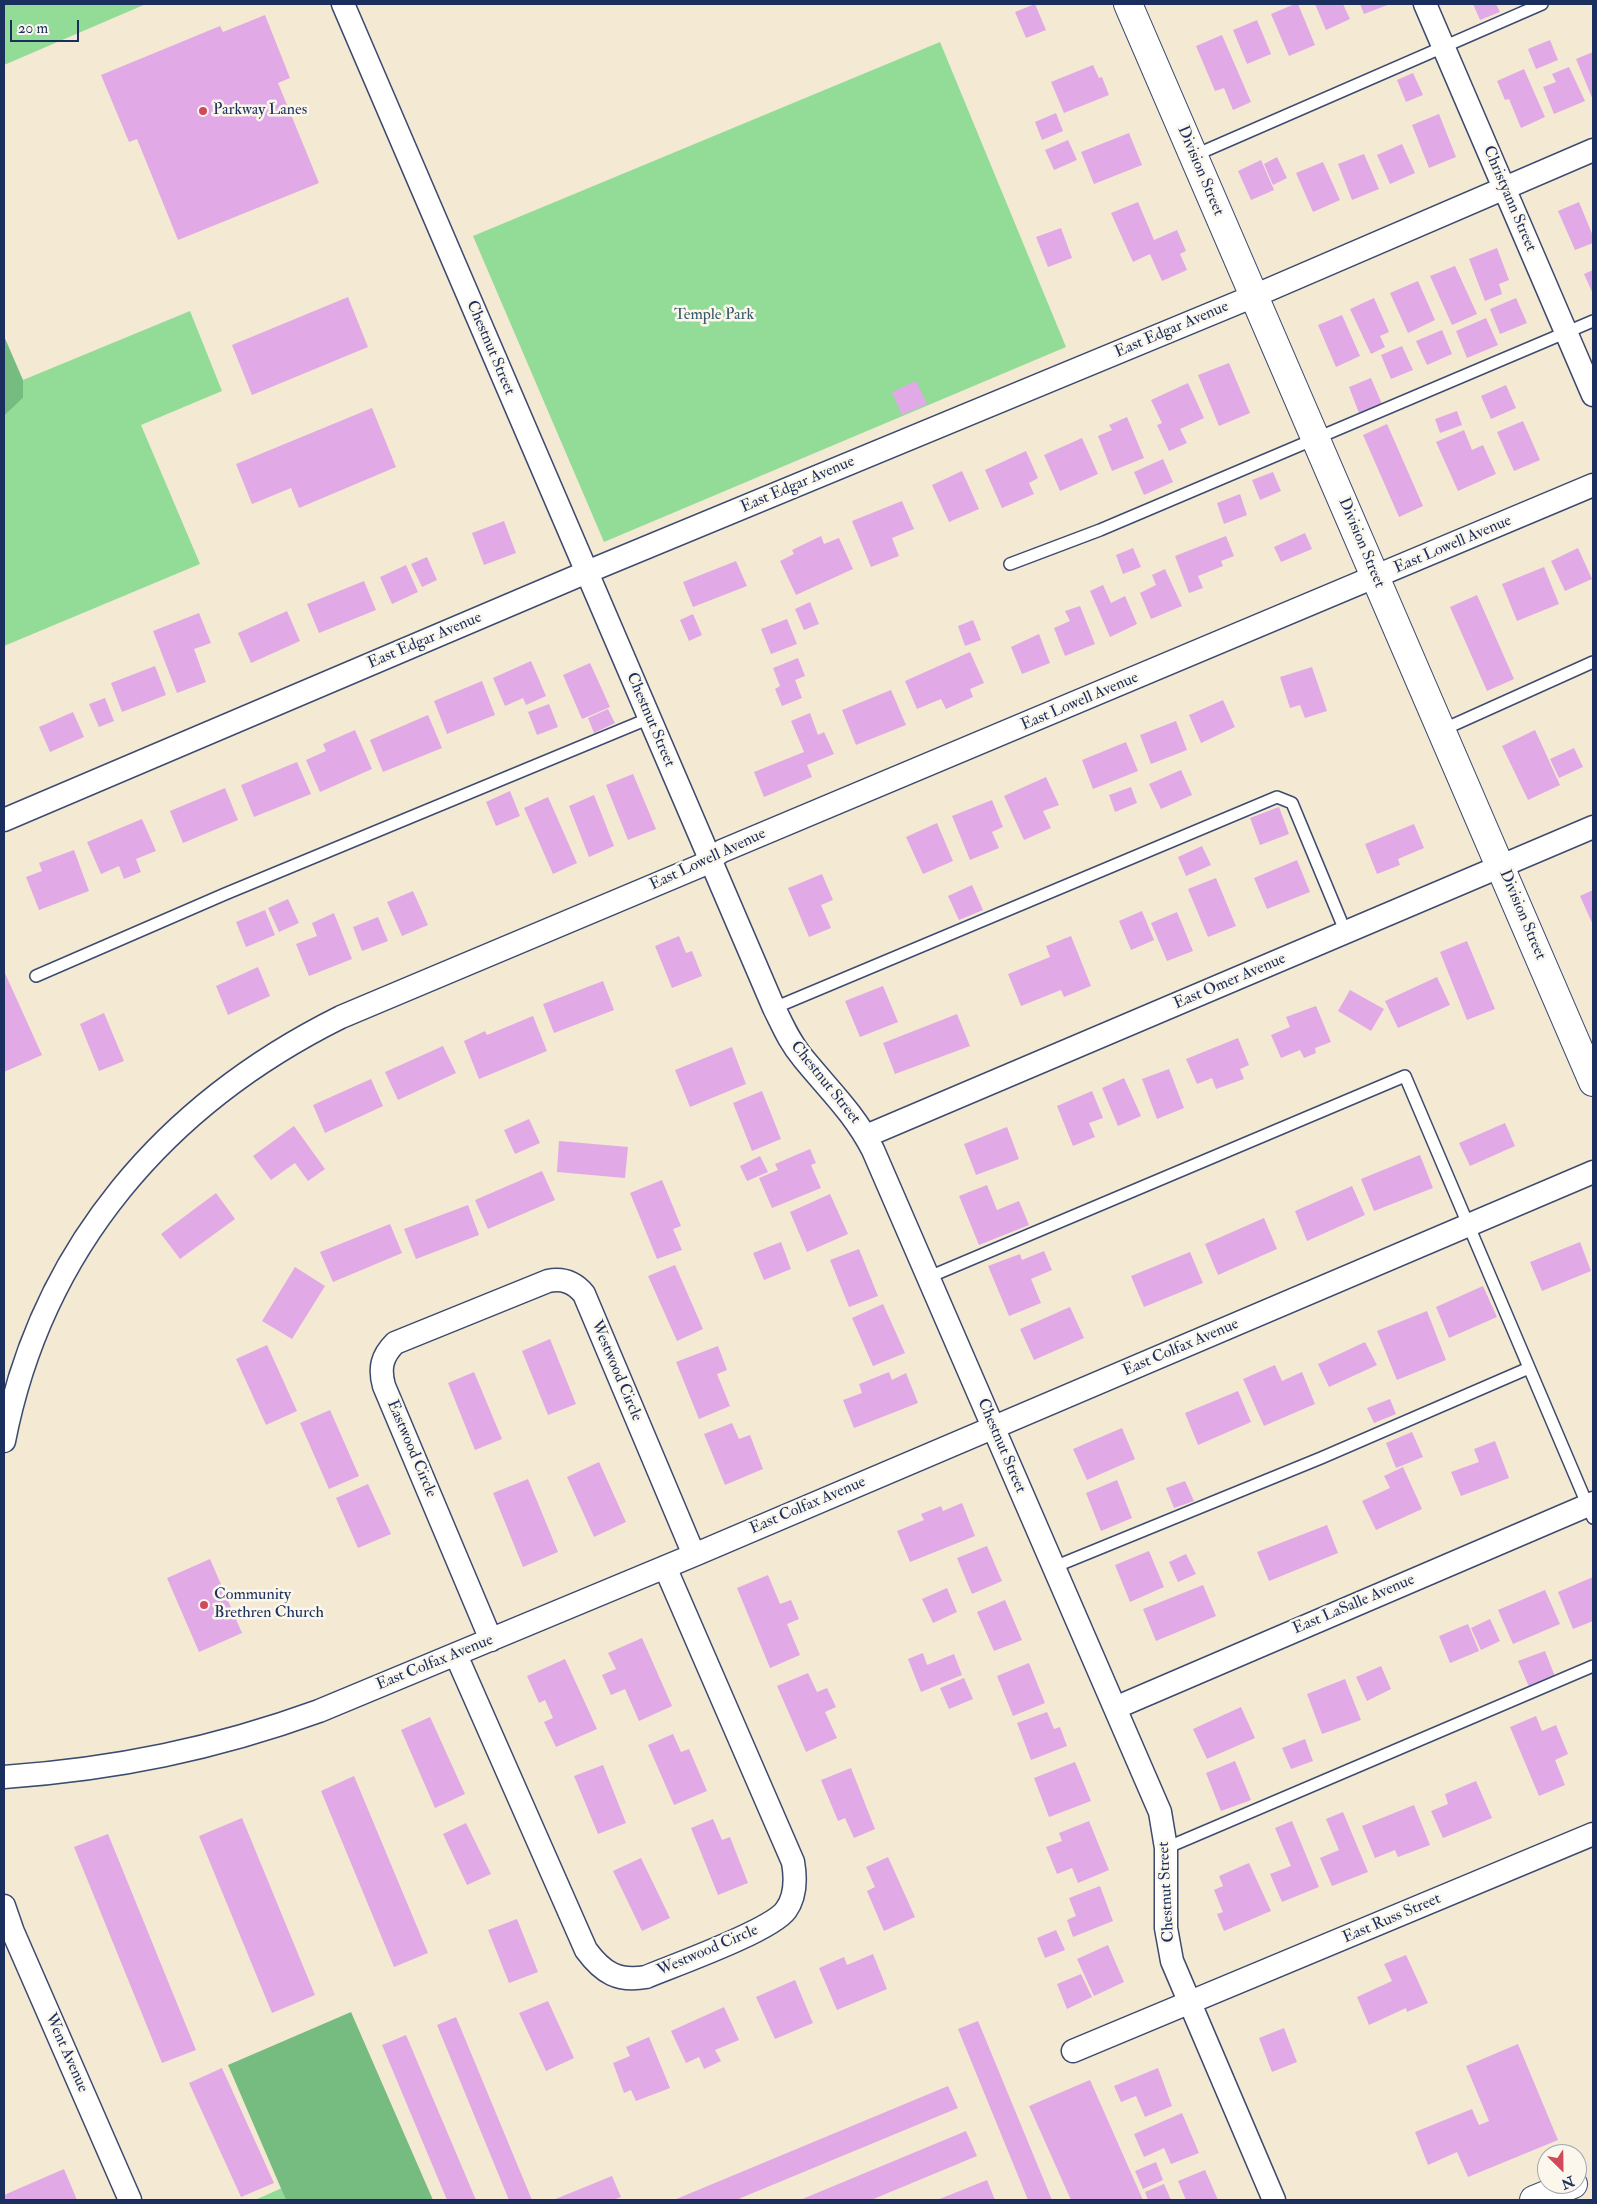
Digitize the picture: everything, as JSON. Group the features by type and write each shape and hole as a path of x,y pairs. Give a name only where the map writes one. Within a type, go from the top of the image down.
{"street":[{"name":"Chestnut Street","path":"345,4 774,1008 789,1038 802,1058 840,1099 866,1136 929,1277 1160,1812 1166,1848 1166,1928 1172,1961 1274,2200"},
{"name":"Christyann Street","path":"1425,4 1593,395"},
{"name":"Division Street","path":"1134,6 1194,156 1593,1082"},
{"name":"East Edgar Avenue","path":"4,820 587,572 1254,296 1593,150"},
{"name":"East Lowell Avenue","path":"4,1442 22,1370 45,1310 69,1264 117,1193 162,1143 212,1097 248,1070 305,1035 700,866 722,852 1593,485"},
{"name":"East Omer Avenue","path":"866,1136 1593,827"},
{"name":"East Colfax Avenue","path":"4,1777 127,1764 192,1750 265,1730 319,1711 694,1555 1593,1172"},
{"name":"Westwood Circle","path":"479,1309 548,1280 574,1276 584,1294 694,1555"},
{"name":"Eastwood Circle","path":"479,1309 395,1343 388,1351 375,1360 384,1386 491,1640"},
{"name":"East LaSalle Avenue","path":"1116,1708 1592,1509"},
{"name":"Westwood Circle","path":"456,1655 586,1950 598,1966 614,1976 634,1979 646,1977 776,1921 792,1900 796,1881 793,1862 665,1567"},
{"name":"East Russ Street","path":"1073,2051 1593,1834"},
{"name":"Went Avenue","path":"4,1906 13,1932 130,2200"},
{"path":"1534,2200 1549,2194"}],"lane":[{"path":"1194,156 1542,4"},
{"path":"1010,564 1100,530 1593,321"},
{"path":"1442,730 1593,662"},
{"path":"36,976 224,894 650,718"},
{"path":"774,1008 1277,797 1292,803 1346,933"},
{"path":"929,1277 1405,1076 1529,1368 1592,1509"},
{"path":"1054,1567 1321,1458 1529,1368"},
{"path":"1166,1848 1593,1666"}],"green space":[{"path":"4,4 146,4 4,65"},
{"name":"Temple Park","path":"940,42 1066,347 604,542 473,236"},
{"path":"190,311 222,391 141,425 200,564 4,646 4,416 23,398 23,380"},
{"path":"4,336 23,380 23,398 4,416"},
{"path":"351,2012 433,2200 286,2200 228,2065"},
{"path":"282,2188 286,2200 255,2200"}],"building":[{"path":"1035,4 1046,30 1026,38 1015,12"},
{"path":"1298,4 1315,45 1289,56 1271,14"},
{"path":"1315,4 1343,4 1350,19 1326,30"},
{"path":"1360,4 1390,4 1364,14"},
{"path":"1473,4 1496,4 1500,12 1480,20"},
{"name":"Parkway Lanes","path":"265,15 290,78 278,83 319,183 178,240 137,139 129,142 101,75 220,26 223,32"},
{"path":"1257,20 1271,54 1247,64 1233,30"},
{"path":"1222,35 1251,102 1233,110 1224,88 1215,91 1196,46"},
{"path":"1550,40 1558,60 1536,69 1528,49"},
{"path":"1593,52 1593,100 1576,59"},
{"path":"1093,65 1099,78 1102,77 1109,95 1064,113 1051,82"},
{"path":"1569,67 1585,101 1554,114 1543,87 1556,82 1552,74"},
{"path":"1524,69 1545,117 1521,128 1509,99 1505,100 1497,81"},
{"path":"1413,73 1423,95 1406,102 1397,80"},
{"path":"1056,113 1063,131 1042,140 1035,122"},
{"path":"1439,114 1456,157 1429,168 1412,125"},
{"path":"1129,133 1142,165 1094,184 1081,152"},
{"path":"1068,140 1077,160 1054,170 1045,150"},
{"path":"1402,144 1415,173 1390,184 1377,155"},
{"path":"1364,154 1379,189 1352,200 1338,164"},
{"path":"1277,157 1287,178 1273,185 1264,164"},
{"path":"1261,160 1274,190 1251,200 1238,171"},
{"path":"1323,162 1340,200 1313,212 1296,173"},
{"path":"1138,202 1154,240 1177,230 1186,251 1180,254 1187,270 1162,281 1150,254 1133,262 1111,213"},
{"path":"1579,202 1593,236 1593,243 1575,250 1558,211"},
{"path":"1061,228 1072,258 1048,267 1036,237"},
{"path":"1497,248 1509,280 1499,284 1502,294 1485,301 1469,259"},
{"path":"1455,266 1477,314 1452,325 1430,276"},
{"path":"1593,270 1593,294 1584,274"},
{"path":"1418,281 1435,320 1408,333 1390,293"},
{"path":"348,297 368,347 252,395 232,345"},
{"path":"1374,298 1389,332 1380,336 1385,347 1371,354 1350,309"},
{"path":"1516,298 1527,323 1500,334 1490,309"},
{"path":"1342,315 1360,356 1336,367 1318,325"},
{"path":"1486,318 1498,345 1467,358 1456,331"},
{"path":"1442,330 1452,354 1427,365 1416,341"},
{"path":"1402,346 1413,370 1391,379 1381,355"},
{"path":"1229,363 1250,413 1219,426 1198,375"},
{"path":"1371,378 1382,404 1359,413 1349,387"},
{"path":"916,381 927,404 902,415 892,392"},
{"path":"1188,383 1204,418 1180,429 1187,443 1169,451 1157,425 1162,423 1151,400"},
{"path":"1506,385 1516,408 1491,419 1481,396"},
{"path":"372,408 396,467 299,508 291,488 252,504 236,464"},
{"path":"1457,411 1462,425 1440,433 1435,419"},
{"path":"1127,417 1144,458 1112,471 1098,436 1112,430 1109,425"},
{"path":"1523,421 1540,460 1514,471 1497,432"},
{"path":"1387,424 1423,506 1399,517 1363,435"},
{"path":"1464,430 1472,450 1483,445 1496,474 1458,491 1436,442"},
{"path":"1082,438 1098,474 1060,491 1044,455"},
{"path":"1026,451 1038,478 1029,483 1034,494 1002,508 985,470"},
{"path":"1163,459 1173,482 1144,495 1134,472"},
{"path":"962,471 979,509 949,522 932,485"},
{"path":"1273,472 1281,491 1260,500 1252,480"},
{"path":"1240,494 1247,515 1224,524 1217,503"},
{"path":"902,501 914,529 892,538 899,556 871,567 852,521"},
{"path":"504,521 516,553 484,565 472,533"},
{"path":"1305,533 1312,549 1281,562 1274,547"},
{"path":"821,536 824,544 839,538 853,569 796,595 780,561 794,554 792,550"},
{"path":"1226,536 1234,556 1221,561 1223,566 1198,576 1203,588 1189,593 1175,556"},
{"path":"1133,548 1141,567 1123,574 1116,555"},
{"path":"1578,548 1592,579 1565,591 1551,561"},
{"path":"427,557 437,580 422,587 411,564"},
{"path":"736,561 747,586 693,607 683,582"},
{"path":"406,565 418,592 392,604 380,577"},
{"path":"1544,567 1559,604 1517,621 1502,584"},
{"path":"1165,569 1182,606 1151,619 1140,593 1156,585 1152,575"},
{"path":"364,581 376,610 319,633 307,604"},
{"path":"1103,585 1111,603 1125,596 1137,624 1110,637 1090,591"},
{"path":"1477,595 1514,679 1487,691 1450,607"},
{"path":"810,602 819,624 804,630 795,609"},
{"path":"1080,606 1095,644 1065,656 1054,628 1070,621 1065,611"},
{"path":"287,611 300,641 251,663 238,633"},
{"path":"199,613 211,643 194,649 206,682 177,693 153,631"},
{"path":"693,614 702,635 689,641 680,620"},
{"path":"787,619 797,644 771,654 761,629"},
{"path":"973,620 981,640 965,646 958,626"},
{"path":"1039,634 1050,663 1022,674 1011,647"},
{"path":"970,652 984,683 970,689 973,697 946,709 941,699 917,709 905,681"},
{"path":"798,658 805,676 795,680 802,698 782,706 775,689 780,686 773,668"},
{"path":"531,661 546,696 526,705 523,698 505,706 493,678"},
{"path":"590,663 610,707 582,719 563,675"},
{"path":"155,666 166,695 122,712 111,683"},
{"path":"1312,667 1327,711 1305,718 1300,705 1290,708 1280,677"},
{"path":"482,681 495,715 447,734 434,701"},
{"path":"891,690 906,725 856,745 842,710"},
{"path":"105,698 114,721 99,727 89,704"},
{"path":"1223,700 1235,727 1201,743 1189,715"},
{"path":"549,704 558,727 537,735 528,712"},
{"path":"608,709 615,723 594,733 588,718"},
{"path":"73,712 84,737 50,752 39,727"},
{"path":"810,713 818,735 824,732 834,754 807,765 812,777 764,797 754,772 804,752 791,721"},
{"path":"428,715 442,748 383,772 370,740"},
{"path":"1176,721 1187,750 1151,764 1140,735"},
{"path":"355,730 372,769 320,792 306,760 326,751 323,744"},
{"path":"1535,730 1560,785 1528,800 1502,746"},
{"path":"1126,742 1138,771 1093,789 1082,760"},
{"path":"1574,748 1583,767 1559,778 1550,759"},
{"path":"297,762 311,794 254,817 241,785"},
{"path":"1181,770 1192,795 1161,809 1149,784"},
{"path":"633,774 656,829 628,840 606,785"},
{"path":"1046,777 1059,805 1043,811 1051,828 1024,840 1004,796"},
{"path":"1131,787 1137,803 1115,812 1109,795"},
{"path":"225,788 238,820 183,843 170,811"},
{"path":"510,791 520,816 496,826 486,802"},
{"path":"594,795 614,846 589,857 569,806"},
{"path":"548,797 577,863 553,874 524,808"},
{"path":"992,800 1003,827 992,832 999,848 970,860 952,816"},
{"path":"1279,807 1289,834 1260,845 1250,818"},
{"path":"142,819 156,851 136,859 141,872 124,879 119,866 101,874 87,842"},
{"path":"937,823 953,861 923,874 906,837"},
{"path":"1414,824 1424,848 1398,859 1400,865 1377,874 1365,844"},
{"path":"1202,846 1211,865 1186,876 1178,857"},
{"path":"74,850 89,891 39,910 26,877 42,871 39,863"},
{"path":"1297,860 1310,892 1267,909 1254,878"},
{"path":"822,874 833,900 821,905 831,928 809,937 788,888"},
{"path":"1216,878 1236,926 1208,937 1188,889"},
{"path":"972,885 983,910 959,920 948,896"},
{"path":"1593,890 1593,925 1580,896"},
{"path":"413,891 428,925 402,936 387,902"},
{"path":"288,899 299,923 279,932 268,908"},
{"path":"265,910 275,935 246,947 236,922"},
{"path":"1142,911 1154,940 1131,950 1119,921"},
{"path":"1177,912 1193,951 1167,961 1151,923"},
{"path":"334,913 352,959 309,976 296,944 317,936 312,923"},
{"path":"378,917 388,941 362,951 353,927"},
{"path":"679,936 686,953 692,951 702,976 672,988 655,946"},
{"path":"1071,936 1091,986 1064,997 1061,990 1021,1006 1008,974 1050,957 1046,946"},
{"path":"1467,941 1495,1009 1467,1020 1440,952"},
{"path":"258,967 270,996 228,1015 216,986"},
{"path":"4,971 42,1055 4,1072"},
{"path":"1437,977 1450,1005 1398,1028 1385,1001"},
{"path":"603,981 614,1010 554,1033 543,1004"},
{"path":"883,986 898,1022 860,1037 845,1001"},
{"path":"1350,990 1384,1009 1371,1031 1338,1011"},
{"path":"1316,1006 1331,1042 1315,1048 1316,1053 1304,1058 1300,1050 1281,1058 1271,1035 1290,1027 1286,1017"},
{"path":"104,1013 124,1061 99,1071 80,1024"},
{"path":"957,1014 970,1046 895,1074 883,1043"},
{"path":"533,1016 547,1051 479,1079 464,1041 485,1031 487,1035"},
{"path":"1238,1038 1249,1065 1240,1069 1244,1079 1216,1089 1212,1078 1197,1084 1186,1059"},
{"path":"443,1046 456,1073 398,1100 385,1072"},
{"path":"732,1047 746,1084 690,1107 675,1070"},
{"path":"1169,1069 1184,1108 1157,1119 1142,1079"},
{"path":"1124,1078 1141,1116 1118,1126 1102,1088"},
{"path":"371,1079 383,1106 325,1133 313,1105"},
{"path":"762,1091 781,1139 752,1151 733,1103"},
{"path":"1092,1091 1103,1118 1089,1123 1095,1137 1073,1146 1057,1106"},
{"path":"529,1119 540,1143 515,1154 504,1130"},
{"path":"1505,1123 1515,1146 1470,1166 1459,1143"},
{"path":"294,1126 325,1169 308,1181 295,1163 271,1180 253,1156"},
{"path":"1007,1127 1019,1159 976,1175 964,1144"},
{"path":"559,1141 628,1147 625,1178 557,1172"},
{"path":"810,1149 816,1163 811,1165 821,1188 772,1208 759,1178 778,1170 775,1164"},
{"path":"1420,1155 1433,1188 1374,1211 1361,1179"},
{"path":"760,1156 768,1172 747,1181 740,1166"},
{"path":"542,1171 555,1200 488,1229 475,1200"},
{"path":"662,1180 681,1226 673,1229 682,1250 657,1259 630,1193"},
{"path":"987,1185 997,1210 1019,1201 1029,1225 979,1245 959,1196"},
{"path":"1352,1186 1365,1215 1307,1241 1295,1211"},
{"path":"216,1193 235,1219 180,1259 161,1234"},
{"path":"830,1194 848,1234 807,1252 790,1212"},
{"path":"468,1205 479,1235 416,1259 404,1229"},
{"path":"1264,1218 1277,1249 1218,1275 1205,1244"},
{"path":"390,1224 402,1253 333,1282 320,1252"},
{"path":"781,1242 791,1269 764,1280 753,1253"},
{"path":"1580,1242 1591,1271 1542,1291 1530,1262"},
{"path":"859,1249 878,1296 849,1307 830,1260"},
{"path":"1044,1251 1052,1270 1031,1279 1041,1303 1009,1316 988,1266 1020,1254 1022,1260"},
{"path":"1190,1252 1203,1283 1144,1307 1131,1276"},
{"path":"675,1265 703,1329 677,1341 648,1276"},
{"path":"295,1267 325,1286 292,1339 262,1321"},
{"path":"1483,1286 1497,1317 1449,1338 1436,1307"},
{"path":"883,1304 905,1353 873,1366 852,1318"},
{"path":"1070,1307 1084,1338 1034,1360 1020,1329"},
{"path":"1427,1311 1446,1360 1397,1380 1377,1331"},
{"path":"550,1339 576,1404 548,1415 522,1351"},
{"path":"1365,1342 1377,1365 1329,1387 1318,1364"},
{"path":"267,1345 297,1411 266,1425 236,1359"},
{"path":"718,1346 727,1370 717,1374 730,1406 699,1419 676,1362"},
{"path":"1275,1365 1282,1381 1302,1372 1315,1404 1264,1426 1243,1379"},
{"path":"474,1372 502,1439 475,1450 448,1383"},
{"path":"889,1372 892,1380 906,1373 918,1403 854,1428 843,1400 862,1393 859,1384"},
{"path":"1238,1391 1251,1422 1198,1445 1185,1413"},
{"path":"1390,1399 1396,1414 1374,1423 1367,1408"},
{"path":"330,1410 359,1476 329,1489 300,1423"},
{"path":"732,1423 739,1439 750,1435 763,1469 725,1485 704,1434"},
{"path":"1122,1428 1135,1459 1087,1480 1073,1449"},
{"path":"1412,1432 1423,1457 1396,1468 1386,1443"},
{"path":"1495,1441 1509,1478 1461,1496 1451,1472 1479,1462 1474,1449"},
{"path":"599,1462 626,1522 594,1537 567,1477"},
{"path":"1403,1467 1422,1509 1376,1530 1362,1501 1390,1488 1384,1476"},
{"path":"528,1479 558,1552 523,1567 493,1493"},
{"path":"1117,1480 1132,1518 1101,1531 1086,1493"},
{"path":"1185,1481 1194,1501 1174,1508 1166,1488"},
{"path":"368,1484 391,1534 358,1548 336,1498"},
{"path":"962,1503 975,1536 910,1562 897,1531 924,1520 921,1514 941,1506 943,1511"},
{"path":"1327,1525 1338,1553 1269,1581 1257,1552"},
{"path":"987,1546 1002,1581 972,1594 957,1558"},
{"path":"1149,1551 1164,1587 1130,1602 1115,1565"},
{"path":"1186,1554 1196,1574 1178,1582 1169,1562"},
{"name":"Community Brethren Church","path":"210,1559 242,1633 199,1652 167,1578"},
{"path":"768,1575 780,1604 791,1600 799,1619 787,1624 800,1655 770,1668 737,1588"},
{"path":"1593,1577 1593,1621 1573,1629 1558,1592"},
{"path":"1203,1585 1216,1616 1156,1641 1143,1609"},
{"path":"947,1588 957,1612 933,1623 922,1599"},
{"path":"1545,1590 1560,1624 1513,1644 1498,1610"},
{"path":"1005,1600 1022,1640 994,1651 977,1612"},
{"path":"1490,1619 1500,1641 1481,1650 1471,1628"},
{"path":"1468,1624 1479,1651 1450,1663 1439,1636"},
{"path":"642,1638 672,1706 639,1721 625,1689 611,1695 602,1675 616,1669 608,1653"},
{"path":"1545,1651 1556,1679 1530,1689 1518,1661"},
{"path":"923,1653 927,1665 954,1654 962,1675 921,1692 908,1659"},
{"path":"565,1659 597,1729 556,1747 544,1722 553,1718 545,1700 539,1703 527,1676"},
{"path":"1029,1663 1045,1703 1013,1716 997,1676"},
{"path":"1381,1666 1391,1689 1367,1701 1356,1677"},
{"path":"808,1673 817,1692 827,1688 836,1707 825,1712 837,1738 806,1752 777,1686"},
{"path":"964,1678 973,1699 949,1709 940,1688"},
{"path":"1345,1679 1361,1720 1322,1734 1307,1694"},
{"path":"1241,1707 1255,1738 1207,1759 1193,1729"},
{"path":"1047,1712 1054,1729 1060,1727 1067,1746 1031,1760 1017,1723"},
{"path":"1536,1716 1542,1731 1556,1725 1568,1754 1555,1760 1565,1785 1539,1796 1510,1727"},
{"path":"430,1717 465,1794 435,1808 401,1730"},
{"path":"673,1734 681,1752 689,1749 707,1791 674,1805 648,1745"},
{"path":"1305,1739 1313,1761 1291,1769 1282,1748"},
{"path":"1235,1761 1251,1800 1221,1811 1206,1773"},
{"path":"1075,1762 1091,1801 1049,1817 1034,1778"},
{"path":"603,1765 626,1823 598,1834 574,1776"},
{"path":"851,1768 875,1829 854,1838 845,1818 838,1821 821,1780"},
{"path":"354,1776 428,1953 394,1967 321,1791"},
{"path":"1476,1781 1492,1818 1443,1838 1431,1811 1448,1804 1445,1794"},
{"path":"1414,1805 1430,1845 1398,1857 1395,1850 1375,1858 1362,1826"},
{"path":"1343,1812 1368,1872 1332,1886 1320,1858 1339,1850 1326,1819"},
{"path":"242,1818 315,1995 272,2013 199,1836"},
{"path":"713,1819 722,1840 730,1837 748,1883 718,1895 691,1828"},
{"path":"1089,1821 1109,1870 1078,1883 1072,1868 1057,1874 1046,1847 1062,1841 1059,1833"},
{"path":"1292,1821 1319,1887 1282,1902 1270,1874 1291,1866 1275,1828"},
{"path":"466,1823 491,1874 467,1885 443,1834"},
{"path":"108,1834 196,2050 162,2063 74,1847"},
{"path":"888,1857 915,1917 884,1931 867,1891 875,1887 866,1867"},
{"path":"641,1858 670,1918 642,1931 613,1871"},
{"path":"1249,1863 1271,1911 1224,1931 1217,1914 1223,1912 1214,1890 1223,1886 1219,1876"},
{"path":"1100,1886 1113,1921 1073,1937 1067,1920 1076,1916 1069,1898"},
{"path":"517,1919 538,1972 509,1983 488,1930"},
{"path":"1056,1930 1065,1950 1045,1958 1037,1938"},
{"path":"1108,1945 1124,1982 1094,1996 1077,1959"},
{"path":"873,1954 887,1989 837,2010 819,1968 844,1957 847,1965"},
{"path":"1406,1955 1428,2003 1407,2012 1406,2008 1369,2025 1357,1997 1392,1981 1384,1964"},
{"path":"1081,1974 1092,1997 1067,2009 1057,1984"},
{"path":"795,1980 813,2023 775,2039 756,1997"},
{"path":"548,2001 574,2058 546,2071 519,2013"},
{"path":"724,2007 739,2040 715,2050 721,2061 704,2069 699,2057 686,2063 671,2031"},
{"path":"456,2017 532,2200 509,2200 437,2025"},
{"path":"978,2021 1052,2200 1028,2200 958,2029"},
{"path":"1284,2028 1297,2062 1272,2072 1259,2038"},
{"path":"406,2035 476,2200 447,2200 382,2045"},
{"path":"649,2037 670,2088 636,2101 631,2090 624,2093 613,2063 630,2056 626,2047"},
{"path":"1518,2044 1558,2140 1548,2144 1537,2144 1537,2149 1468,2177 1457,2152 1428,2165 1415,2132 1472,2109 1479,2125 1489,2121 1466,2066"},
{"path":"222,2068 274,2183 241,2197 189,2083"},
{"path":"1158,2068 1172,2106 1145,2117 1136,2096 1121,2102 1114,2086"},
{"path":"1090,2080 1143,2200 1071,2200 1029,2106"},
{"path":"948,2086 958,2108 736,2200 674,2200"},
{"path":"1182,2113 1199,2153 1171,2164 1164,2148 1144,2157 1134,2134"},
{"path":"966,2131 977,2156 871,2200 800,2200"},
{"path":"1156,2162 1163,2180 1143,2189 1135,2171"},
{"path":"64,2169 77,2200 4,2200 4,2195"},
{"path":"1205,2170 1218,2200 1186,2200 1178,2181"},
{"path":"612,2176 621,2197 613,2200 553,2200"},
{"path":"987,2180 995,2200 937,2200"},
{"path":"1164,2184 1171,2200 1148,2200 1145,2192"}],"place":[{"name":"Parkway Lanes","path":"203,111"},
{"name":"Community Brethren Church","path":"204,1605"}]}
